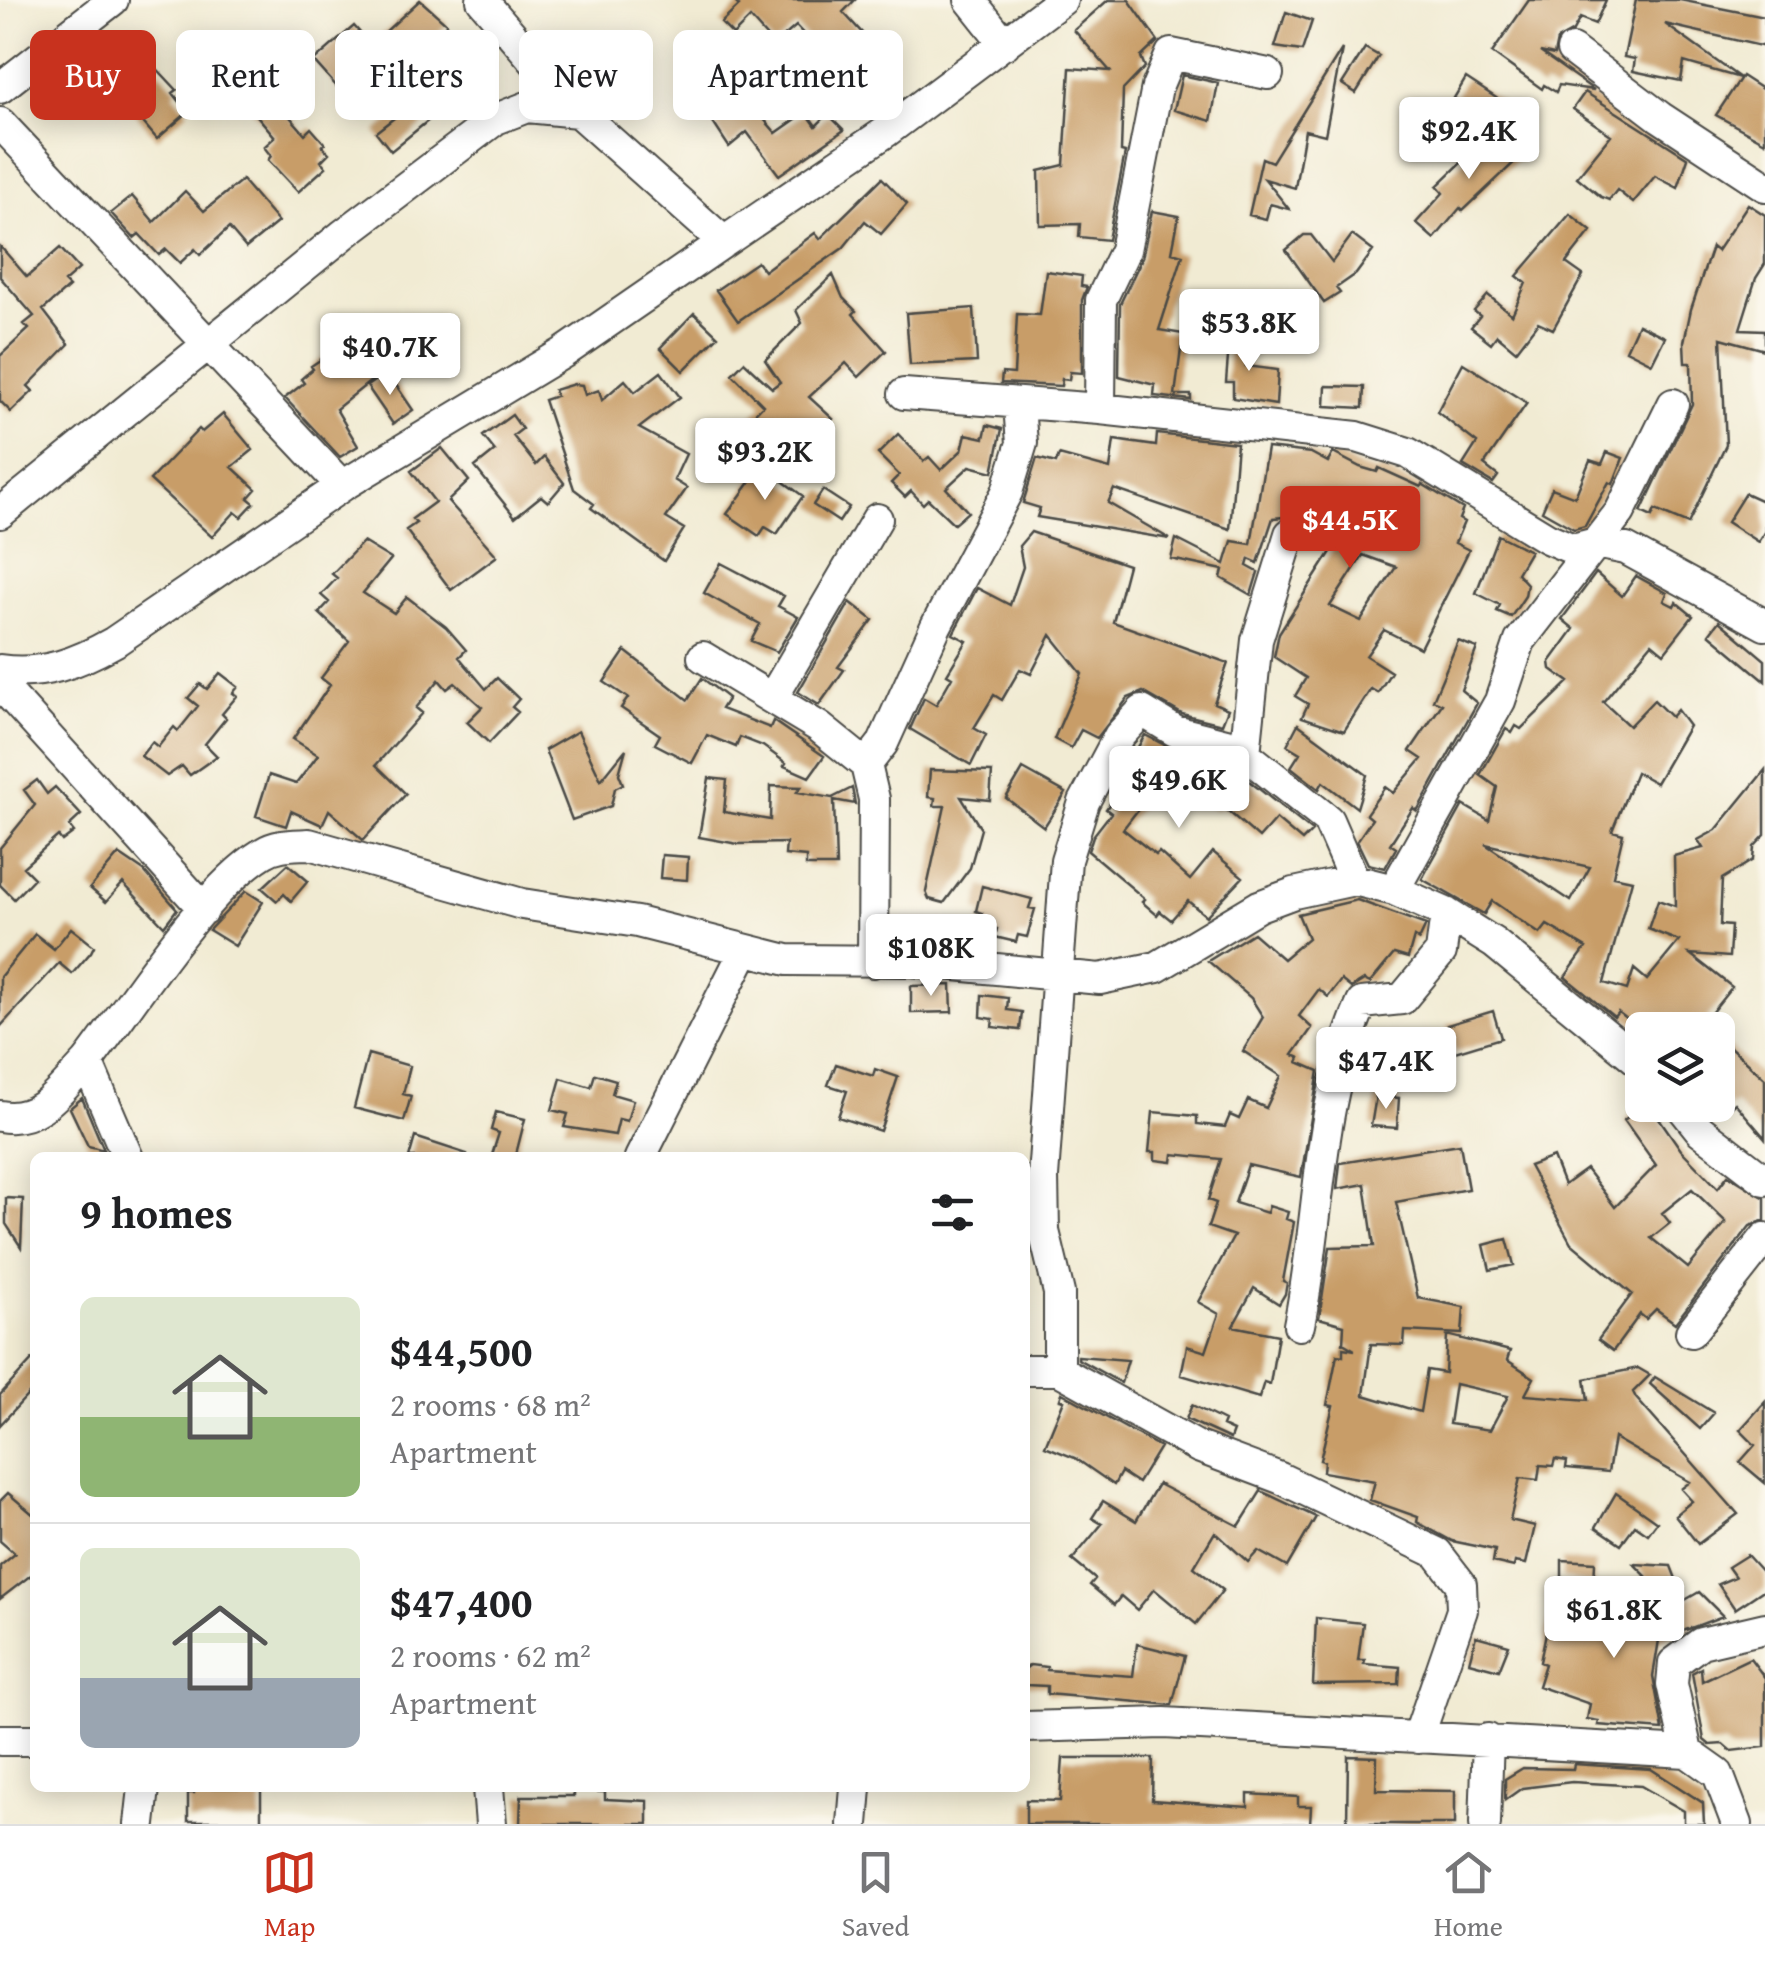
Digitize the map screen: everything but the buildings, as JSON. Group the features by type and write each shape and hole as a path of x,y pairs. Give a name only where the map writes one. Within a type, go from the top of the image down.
{"street":[{"path":"0,88 113,0"},
{"path":"482,0 519,43"},
{"path":"970,0 1004,44"},
{"path":"0,670 26,672 77,662 114,642 342,486 564,353 1062,0"},
{"path":"1572,50 1660,116 1765,186"},
{"path":"1100,409 1101,300 1125,250 1157,87 1170,56 1184,53 1268,74"},
{"path":"0,513 344,234 496,119 519,110"},
{"path":"587,120 724,242"},
{"path":"0,123 342,486"},
{"path":"904,394 1019,406 1100,409 1390,444 1547,538 1573,549 1596,543 1626,549 1765,625"},
{"path":"1394,890 1500,700 1520,641 1620,512 1673,404"},
{"path":"866,765 883,743 936,626 1008,492 1022,443 1019,406"},
{"path":"773,696 877,519"},
{"path":"1245,754 1258,640 1290,534"},
{"path":"704,657 773,696 866,765 874,799 873,962"},
{"path":"0,684 204,908"},
{"path":"1059,1370 1059,1292 1044,1231 1043,1177 1066,860 1084,802 1120,736 1142,711 1175,731 1226,744 1245,754 1328,820 1354,880"},
{"path":"0,1116 28,1116 47,1104 86,1062 204,908 261,854 284,846 309,844 522,904 637,922 744,952 819,962 873,962 1100,979 1134,975 1157,967 1260,906 1294,893 1354,880 1394,890 1446,913 1526,967 1625,1050"},
{"path":"1299,1324 1318,1164 1331,1094 1351,1027 1362,1003 1402,999 1442,952 1446,913"},
{"path":"643,1152 744,952"},
{"path":"86,1062 125,1152"},
{"path":"1694,1122 1765,1180"},
{"path":"1691,1332 1765,1238"},
{"path":"1030,1370 1059,1370 1198,1447 1280,1478 1421,1544 1451,1567 1461,1584 1462,1610 1418,1738"},
{"path":"1687,1752 1672,1684 1674,1663 1701,1643 1765,1628"},
{"path":"1030,1727 1164,1723 1687,1752 1718,1774 1737,1824"},
{"path":"1485,1824 1488,1739"},
{"path":"0,1740 30,1740"},
{"path":"140,1824 144,1792"},
{"path":"488,1792 491,1824"},
{"path":"853,1824 856,1792"}]}
